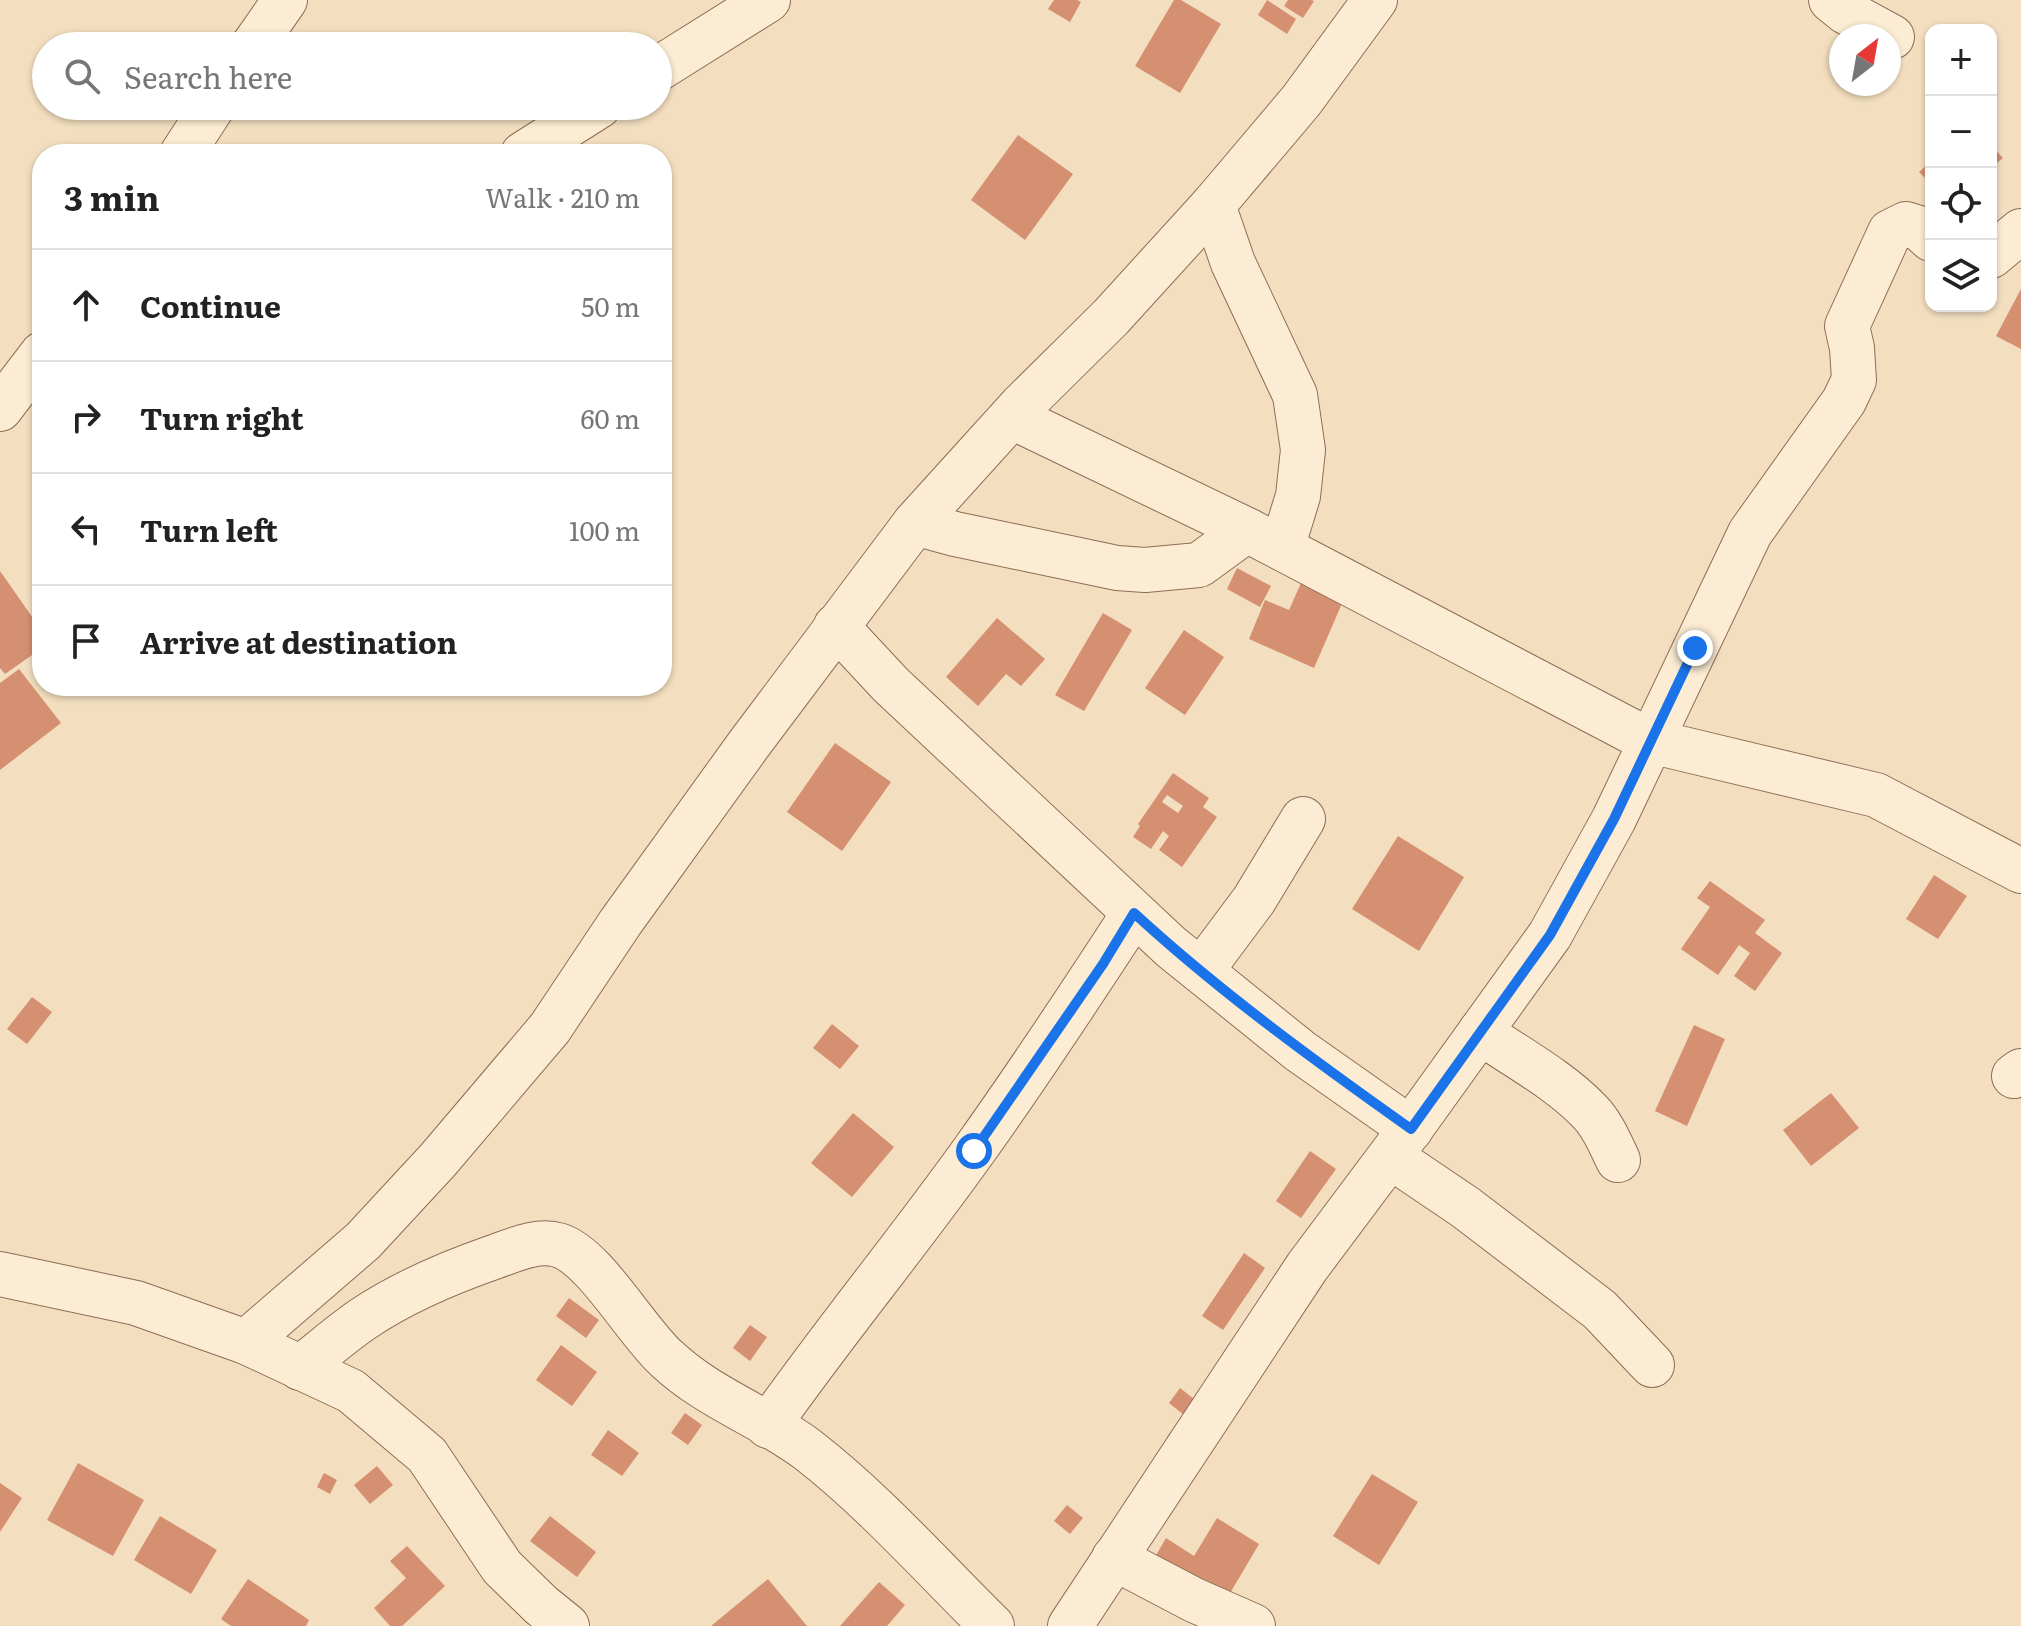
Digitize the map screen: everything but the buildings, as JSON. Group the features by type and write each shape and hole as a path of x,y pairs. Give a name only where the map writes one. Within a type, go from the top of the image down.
{"street":[{"path":"263,32 285,0"},
{"path":"672,60 768,0"},
{"path":"246,1342 363,1241 438,1160 550,1028 620,923 836,626 915,523 1021,406 1111,317 1213,205 1301,101 1375,0"},
{"path":"1831,0 1868,24"},
{"path":"188,144 204,120"},
{"path":"539,144 577,120"},
{"path":"915,523 1117,568 1145,570 1199,565 1264,539 1298,496 1303,450 1295,395 1233,263 1213,205"},
{"path":"1070,1626 1307,1267 1401,1143 1550,935 1614,819 1750,533 1844,401 1854,380 1847,326 1890,232 1906,224 1925,234"},
{"path":"1997,251 2021,231"},
{"path":"0,411 32,368"},
{"path":"0,411 32,402"},
{"path":"1012,417 1264,539 1650,741 1876,795 2021,871"},
{"path":"836,626 891,685 1134,913 1300,1051 1401,1143 1465,1207 1600,1310 1652,1365"},
{"path":"1201,971 1254,900 1303,819"},
{"path":"768,1426 974,1151 1103,964 1134,913"},
{"path":"1480,1032 1561,1087 1590,1112 1618,1160"},
{"path":"300,1368 365,1318 444,1274 529,1245 558,1245 594,1270 665,1357 698,1385 807,1449 873,1507 992,1626"},
{"path":"0,1274 136,1303 246,1342 351,1391 427,1455 502,1567 567,1626"},
{"path":"1114,1558 1194,1600 1253,1626"}],"route":[{"path":"974,1151 1103,964 1134,913 1171,947 1300,1051 1411,1129 1550,935 1614,819 1695,648"}]}
